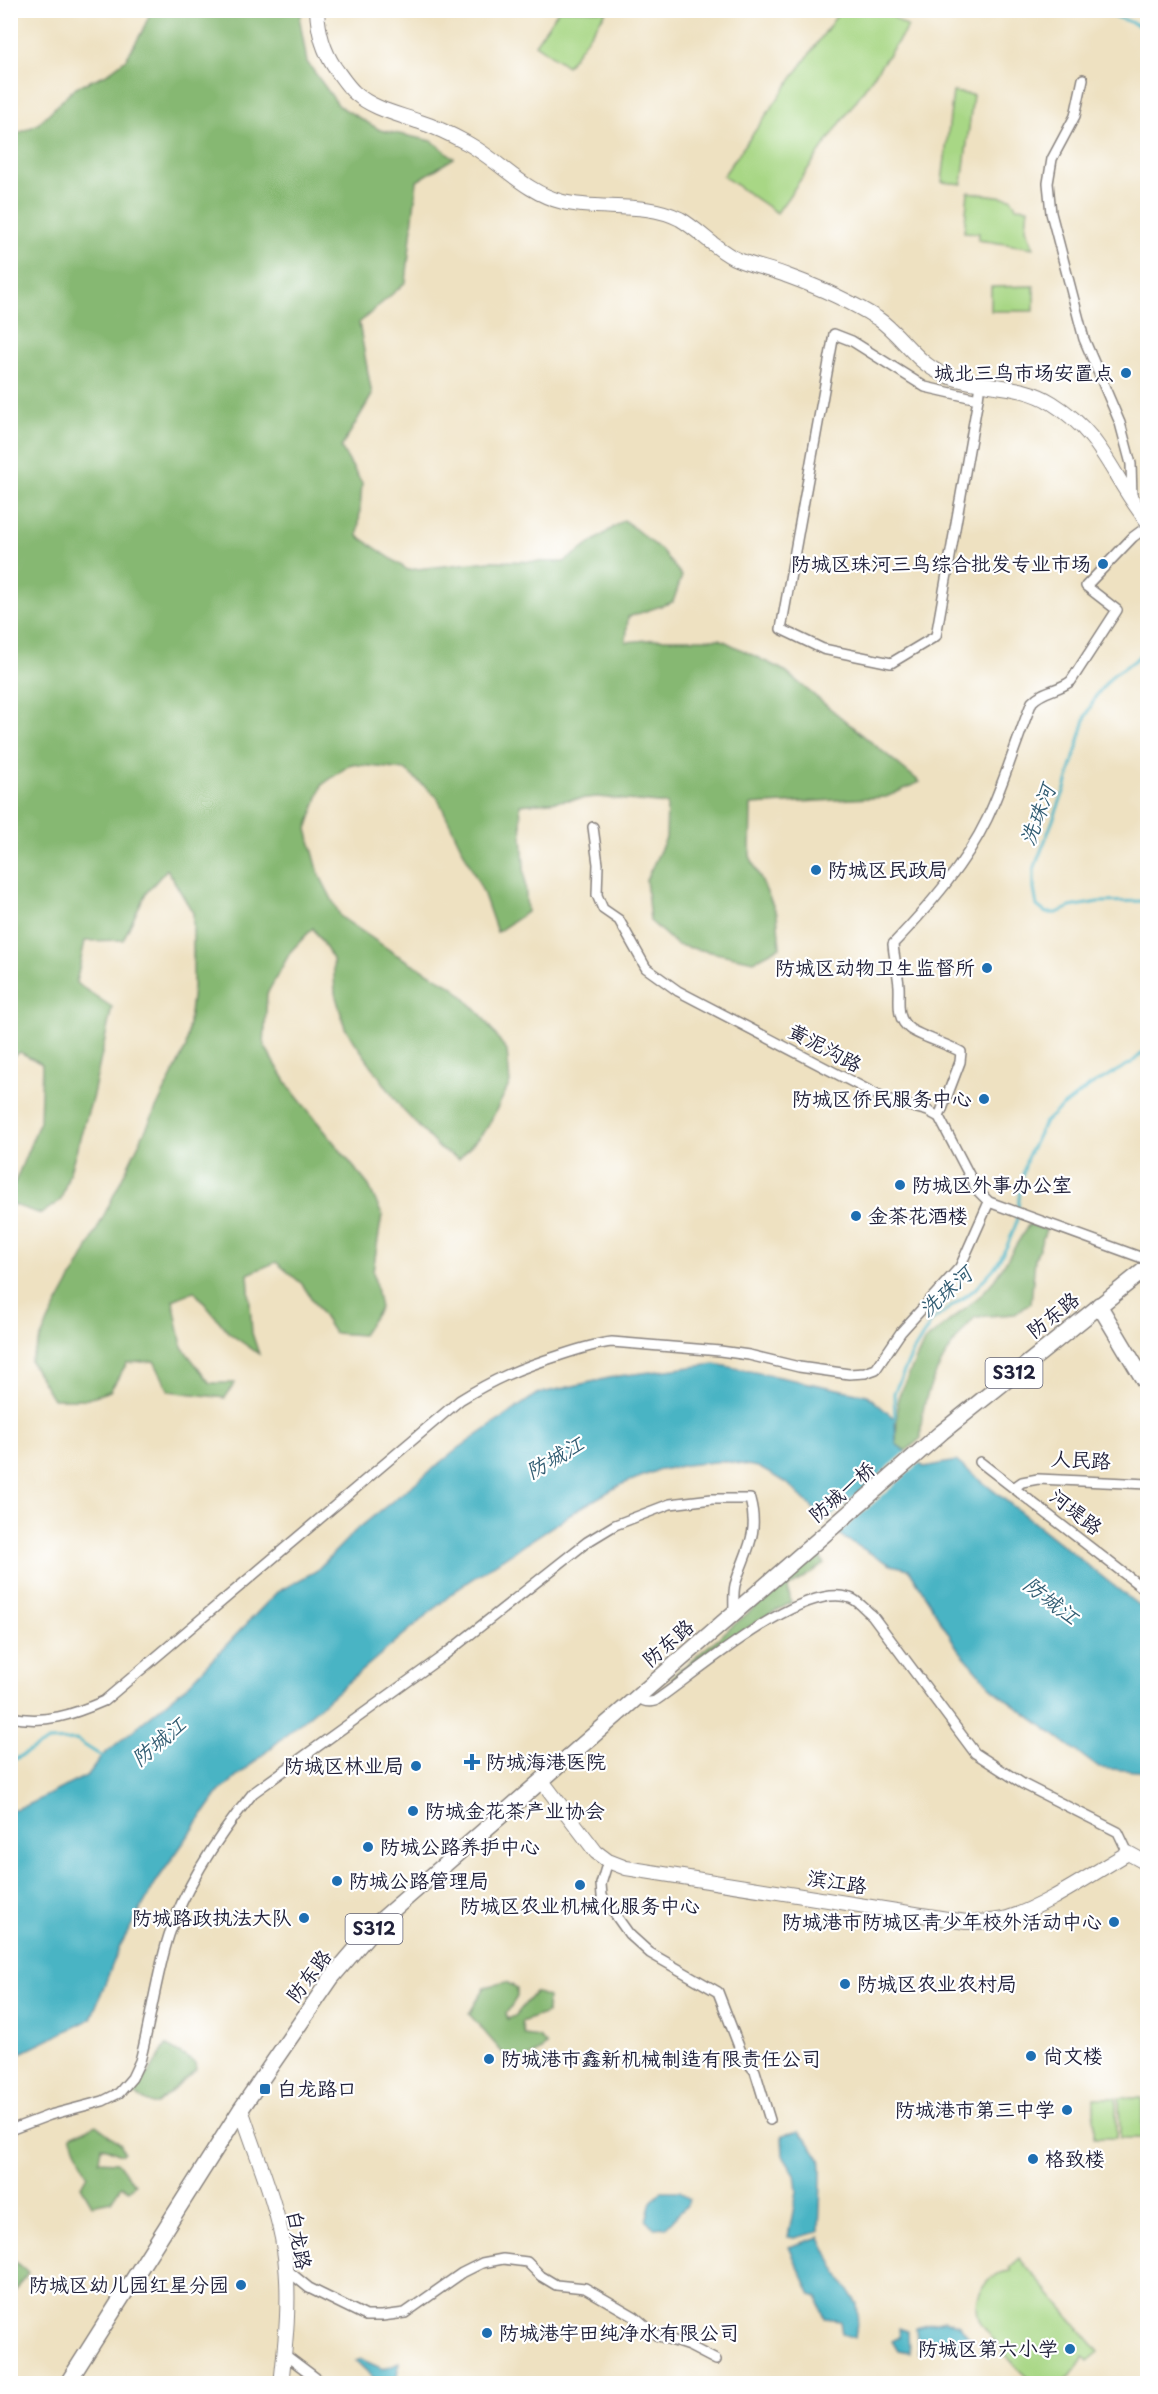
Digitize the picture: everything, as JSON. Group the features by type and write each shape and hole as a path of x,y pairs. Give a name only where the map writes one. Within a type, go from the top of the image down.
{"main road":[{"name":"防东路","path":"930,1442 1148,1267"},
{"path":"1099,1305 1148,1387"},
{"name":"防城一桥","path":"780,1574 930,1442"},
{"name":"防东路","path":"67,2384 241,2109 332,1977 380,1921 780,1574"}],"street":[{"path":"317,10 320,33 330,61 355,92 375,106 395,115 421,122 468,144 493,160 515,179 538,193 560,202 587,207 656,211 680,219 717,248 735,258 788,275 877,318 934,370 950,377 1023,390 1048,400 1085,428 1106,454 1132,503 1148,524 1086,586 1117,610 1071,681 1064,687 1040,694 1032,702 987,819 964,858 914,922 893,944 899,985 897,1003 904,1023 912,1030 961,1052 960,1062 939,1116 976,1190 989,1202 1148,1260"},
{"path":"1083,79 1075,116 1052,159 1048,183 1051,213 1084,339 1120,423 1131,464 1132,503"},
{"path":"978,399 925,387 852,340 834,334 781,629 823,649 891,663 936,636 978,399 980,383"},
{"name":"黄泥沟路","path":"593,827 598,864 597,895 603,909 619,920 646,968 678,991 887,1100 939,1116"},
{"path":"10,1717 32,1721 50,1720 104,1701 453,1406 492,1380 513,1371 595,1344 612,1342 740,1354 799,1367 849,1374 866,1373 876,1369 901,1332 960,1267 989,1202"},
{"name":"河堤路","path":"980,1462 1148,1592"},
{"name":"人民路","path":"1015,1487 1022,1482 1038,1479 1148,1484"},
{"path":"10,2130 50,2115 102,2101 119,2093 132,2078 140,2061 169,1936 181,1904 230,1821 253,1793 443,1656 586,1542 615,1525 670,1504 712,1499 750,1499 755,1524 752,1539 734,1588 734,1613"},
{"path":"639,1696 642,1701 649,1703 655,1701 768,1619 796,1606 836,1595 851,1598 872,1615 975,1753 1023,1784 1118,1832 1128,1853 1148,1864"},
{"name":"滨江路","path":"542,1780 587,1843 608,1861 645,1872 966,1922 1006,1919 1027,1911 1128,1853"},
{"path":"608,1861 601,1884 602,1896 629,1934 650,1953 718,1992 743,2056 755,2072 770,2120"},
{"name":"白龙路","path":"241,2109 268,2189 284,2247 287,2270 281,2384"},
{"path":"287,2270 309,2288 366,2316 382,2316 405,2313 462,2273 482,2263 502,2259 527,2262 541,2276 556,2285 585,2288 635,2317 656,2335 689,2346 716,2360"},
{"path":"284,2354 324,2384"}],"green space":[{"path":"559,10 607,11 567,66 535,44"},
{"path":"151,11 302,11 300,21 307,62 339,106 380,130 432,141 454,158 417,181 406,282 359,323 372,395 341,448 362,483 358,536 408,570 489,561 564,562 624,520 661,550 682,576 673,602 628,617 626,642 658,639 720,639 783,670 920,782 886,797 751,805 750,856 777,914 780,947 754,961 677,945 650,921 646,880 666,838 667,804 597,797 520,805 527,912 497,932 483,892 437,797 405,770 351,764 322,785 307,829 319,874 341,917 397,955 454,987 482,1016 507,1051 510,1083 487,1128 459,1159 440,1149 402,1109 345,1028 335,993 333,959 313,928 291,951 267,994 264,1045 290,1088 369,1186 382,1215 373,1271 380,1308 362,1335 334,1333 302,1284 276,1262 248,1274 252,1333 259,1354 229,1333 194,1291 173,1300 182,1347 210,1383 235,1383 225,1398 169,1391 154,1361 127,1363 110,1391 85,1399 53,1399 30,1361 186,1047 193,988 193,913 167,869 146,893 123,940 85,941 76,983 112,1007 92,1099 61,1200 41,1214 11,1204 11,1192 40,1121 42,1064 20,1052 10,1057 11,137 38,124 76,87 105,75 126,59"},
{"path":"840,11 884,11 908,27 777,213 723,176"},
{"path":"953,92 973,95 962,184 942,182"},
{"path":"968,192 1011,198 1016,207 1028,208 1026,228 1034,248 978,240 979,233 964,232"},
{"path":"1034,286 1034,311 991,311 991,287"},
{"path":"1029,1224 1046,1230 1035,1259 1031,1303 1015,1314 975,1317 964,1330 944,1358 929,1389 924,1405 921,1438 906,1451 896,1444 898,1398 924,1342 981,1295 995,1279"},
{"path":"818,1554 824,1564 788,1588 791,1603 764,1617 673,1680 672,1677"},
{"path":"506,1982 517,1988 517,1997 506,2014 508,2019 515,2016 535,1992 548,1997 547,2013 521,2022 525,2035 539,2037 547,2046 515,2067 469,2014 485,1987"},
{"path":"166,2045 195,2063 196,2070 157,2104 152,2104 130,2092 130,2088 150,2072"},
{"path":"1094,2098 1116,2098 1116,2138 1094,2138"},
{"path":"1119,2098 1142,2098 1142,2138 1120,2138"},
{"path":"96,2125 121,2144 124,2152 121,2154 101,2146 99,2161 117,2162 135,2184 129,2190 121,2186 111,2201 92,2205 81,2186 87,2175 71,2136"},
{"path":"11,2258 28,2273 11,2298"},
{"path":"1019,2258 1099,2352 1088,2361 1083,2356 1075,2371 1063,2381 1048,2384 1031,2380 1003,2352 979,2319 978,2302 983,2287 995,2276 1011,2271 1009,2267"}],"water":[{"name":"防城江","path":"715,1364 867,1395 895,1419 896,1444 924,1467 956,1461 1147,1612 1147,1772 1099,1768 994,1690 958,1649 909,1569 891,1565 844,1538 787,1483 758,1467 723,1461 656,1471 620,1485 582,1507 461,1586 219,1792 156,1882 119,1948 91,2019 11,2058 11,1810 28,1805 88,1775 102,1756 190,1683 277,1592 316,1571 355,1531 459,1448 537,1394 618,1376"},
{"path":"799,2131 813,2148 821,2164 819,2232 794,2238 788,2237 797,2191 795,2174 783,2155 782,2135"},
{"path":"661,2191 680,2191 689,2199 687,2205 666,2227 654,2228 646,2221 651,2202"},
{"path":"820,2237 836,2271 857,2304 855,2338 842,2334 840,2321 825,2319 817,2297 811,2295 789,2247"},
{"path":"944,2320 959,2325 971,2340 960,2342 938,2339 918,2353 916,2328"},
{"path":"899,2328 908,2331 909,2353 898,2351 892,2341 900,2337"},
{"path":"361,2359 383,2369 399,2362 396,2383 379,2383 356,2361"}],"pier":[{"path":"908,1450 922,1461 837,1535 824,1523"}],"waterway":[{"name":"洗珠河","path":"1099,10 1148,31"},
{"name":"洗珠河","path":"1148,647 1133,662 1113,675 1097,694 1086,716 1065,789 1034,869 1037,906 1046,913 1057,913 1070,907 1098,902 1148,901"},
{"name":"洗珠河","path":"895,1420 894,1393 913,1352 932,1321 974,1290 996,1266 1007,1246 1016,1224 1021,1183 1027,1158 1044,1123 1090,1086 1131,1063 1148,1048"},
{"path":"10,1762 48,1741 76,1740 103,1757"}],"place":[{"name":"城北三鸟市场安置点","path":"1126,373"},
{"name":"防城区珠河三鸟综合批发专业市场","path":"1103,564"},
{"name":"防城区民政局","path":"816,870"},
{"name":"防城区动物卫生监督所","path":"987,968"},
{"name":"防城区侨民服务中心","path":"984,1099"},
{"name":"防城区外事办公室","path":"900,1185"},
{"name":"金茶花酒楼","path":"856,1216"},
{"name":"防城海港医院","path":"472,1762"},
{"name":"防城区林业局","path":"416,1766"},
{"name":"防城金花茶产业协会","path":"413,1811"},
{"name":"防城公路养护中心","path":"368,1847"},
{"name":"防城公路管理局","path":"337,1881"},
{"name":"防城区农业机械化服务中心","path":"580,1885"},
{"name":"防城路政执法大队","path":"304,1918"},
{"name":"防城港市防城区青少年校外活动中心","path":"1114,1922"},
{"name":"防城区农业农村局","path":"845,1984"},
{"name":"尚文楼","path":"1031,2056"},
{"name":"防城港市鑫新机械制造有限责任公司","path":"489,2059"},
{"name":"白龙路口","path":"265,2089"},
{"name":"防城港市第三中学","path":"1067,2110"},
{"name":"格致楼","path":"1033,2159"},
{"name":"防城区幼儿园红星分园","path":"241,2285"},
{"name":"防城港宇田纯净水有限公司","path":"487,2333"},
{"name":"防城区第六小学","path":"1070,2349"}]}
